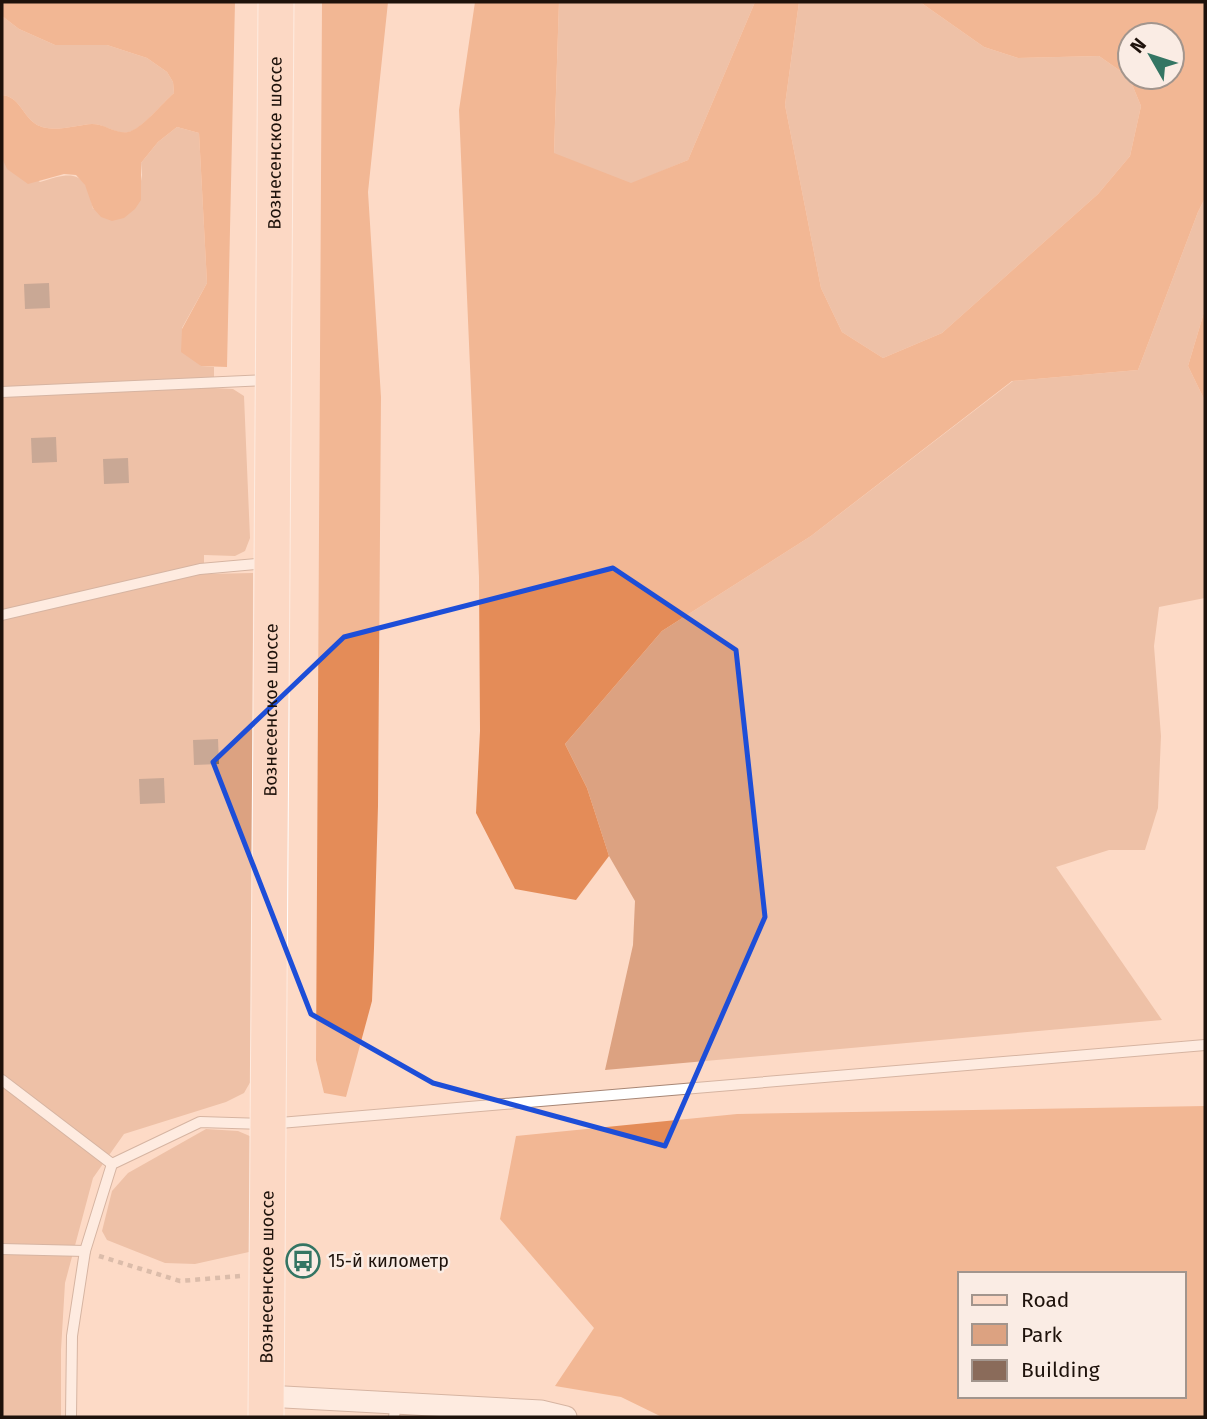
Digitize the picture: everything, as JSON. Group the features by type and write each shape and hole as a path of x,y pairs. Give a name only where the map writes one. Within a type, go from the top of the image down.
{"main road":[{"name":"Вознесенское шоссе","path":"266,1407 276,2"}],"street":[{"path":"266,1407 541,1411 566,1417"}],"lane":[{"path":"2,392 274,380"},
{"path":"2,615 200,569 272,562"},
{"path":"71,1417 72,1336 85,1251 112,1164 200,1122 268,1124 1205,1045"},
{"path":"2,1080 112,1164"},
{"path":"2,1250 85,1251"}],"path":[{"path":"85,1251 180,1281 267,1274"}],"highlighted area":[{"path":"613,568 736,650 765,917 665,1146 433,1083 311,1014 213,762 344,637"}],"green space":[{"path":"559,2 755,2 688,160 631,184 554,154"},
{"path":"799,2 920,2 984,47 1018,58 1099,56 1116,68 1116,91 1135,91 1141,106 1130,156 1098,194 942,333 883,358 842,332 821,288 785,105"},
{"path":"2,16 19,29 55,45 107,45 147,58 167,72 173,82 174,93 146,121 129,132 92,124 54,129 39,126 12,99 2,95"},
{"path":"177,127 199,133 207,283 182,328 201,366 214,367 214,388 233,389 244,396 250,538 245,551 235,556 204,555 204,574 253,573 252,1079 244,1093 226,1102 124,1134 93,1178 65,1283 61,1417 2,1417 2,158 40,182 69,175 82,180 93,209 140,187 141,163 158,142"},
{"path":"1205,198 1205,309 1188,366 1205,401 1205,598 1159,607 1154,646 1161,736 1158,808 1145,850 1109,850 1056,867 1162,1020 605,1070 633,945 635,901 609,856 587,788 565,744 662,631 811,536 1013,381 1138,370"},
{"path":"206,1129 238,1131 252,1137 249,1252 195,1264 165,1263 107,1240 102,1231 112,1191 128,1173"}],"shaded area":[{"path":"2,2 235,2 227,367 201,366 181,352 182,329 207,283 199,133 177,127 158,142 141,163 141,200 124,218 112,221 101,217 93,208 85,185 76,175 64,174 28,184 7,169 2,158 2,95 16,102 39,126 62,128 92,124 128,132 146,121 174,93 173,82 167,72 147,58 107,45 55,45 19,29 2,16"},
{"path":"322,2 388,2 368,192 381,397 378,806 372,1001 346,1097 324,1093 316,1060"},
{"path":"475,2 559,2 554,153 631,183 688,160 755,2 799,2 785,105 821,288 842,332 883,358 942,333 1098,194 1130,156 1141,106 1135,91 1186,91 1186,21 1116,21 1116,68 1099,56 1018,58 984,47 920,2 1205,2 1205,198 1138,370 1012,381 811,536 662,631 565,744 587,788 609,856 576,900 515,889 476,813 480,731 479,577 459,110"},
{"path":"1205,309 1205,401 1188,366"},
{"path":"1205,1106 1205,1417 662,1417 621,1397 555,1386 594,1328 500,1219 516,1136 737,1114"}],"building":[{"path":"49,283 50,308 25,309 24,284"},
{"path":"56,437 57,462 32,463 31,438"},
{"path":"128,458 129,483 104,484 103,459"},
{"path":"218,739 219,764 194,765 193,740"},
{"path":"164,778 165,803 140,804 139,779"}],"place":[{"name":"15-й километр","path":"303,1261"}]}
